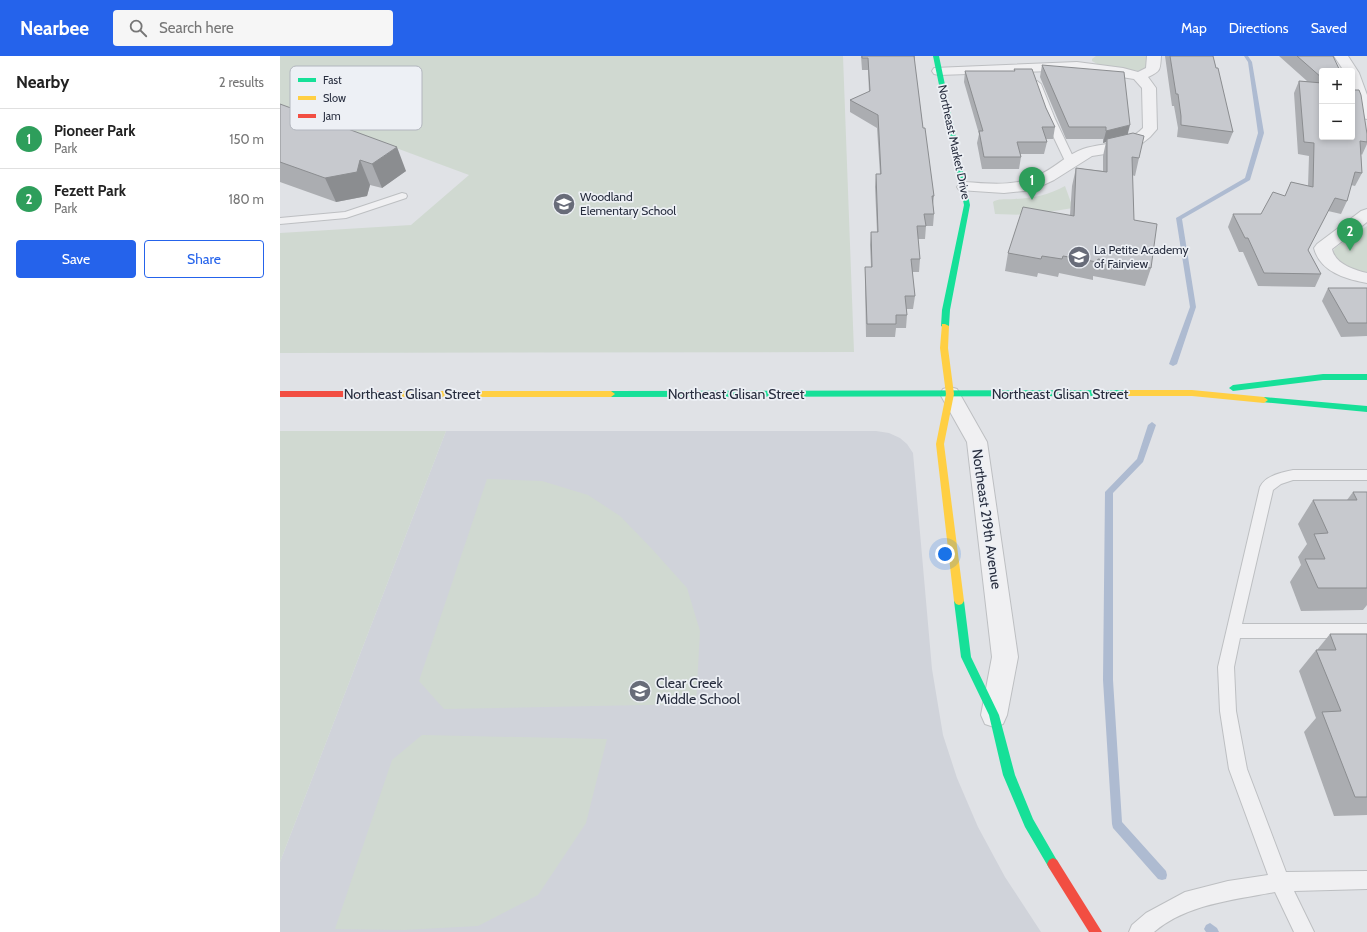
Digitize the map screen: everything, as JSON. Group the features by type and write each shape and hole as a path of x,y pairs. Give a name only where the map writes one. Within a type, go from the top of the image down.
{"main road":[{"name":"Northeast Market Drive","path":"936,56 967,205 946,310 944,348 950,394"},
{"name":"Northeast Glisan Street","path":"1192,394 1324,377 1367,377"},
{"name":"Northeast Glisan Street","path":"280,394 1192,394 1367,409"},
{"name":"Northeast 219th Avenue","path":"950,394 940,444 966,657 994,715 1009,775 1029,823 1096,932"}],"street":[{"path":"1139,76 1153,70 1154,56"},
{"path":"1341,56 1349,68"},
{"path":"939,71 1031,68 1082,61 1139,76 1149,88 1150,129 1142,138 1130,144 1088,153 1070,161 1043,180 1031,184 1010,188 964,187"},
{"path":"1355,78 1364,95 1367,115"},
{"path":"1367,214 1323,248 1323,255 1331,263 1355,276 1367,278"},
{"name":"Northeast 219th Avenue","path":"950,394 976,442 1006,657 994,715"}],"lane":[{"path":"1031,68 1050,119 1070,161"},
{"path":"280,221 346,215 402,196"},
{"path":"1304,932 1280,882 1238,769 1228,711 1226,667 1266,487 1276,480 1293,475 1367,476"},
{"path":"1233,631 1367,631"},
{"path":"1139,932 1153,920 1186,902 1228,891 1280,882 1367,880"}],"shaded area":[{"name":"Woodland Elementary School","path":"280,56 843,56 854,352 280,353 280,233 411,225 469,175 348,130 422,130 422,66 290,66 290,109 280,105"},
{"path":"1096,56 1149,56 1149,67 1138,71 1099,65 1092,61 1092,59"},
{"path":"1065,186 1073,208 1029,215 995,214 993,202 995,201 1035,197 1053,192"},
{"path":"1367,226 1367,274 1352,269 1338,260 1333,252 1335,248"},
{"path":"280,431 446,431 280,862"},
{"name":"Clear Creek Middle School","path":"446,431 876,431 889,433 900,438 907,444 913,453 932,669 943,735 957,778 978,827 1005,877 1041,932 280,932 280,862"},
{"path":"487,479 542,481 588,495 620,516 652,549 687,588 700,631 696,704 444,709 419,681"},
{"path":"422,735 607,739 586,823 538,895 478,926 402,930 335,929 392,760"}],"building":[{"path":"862,56 914,56 923,128 925,128 934,196 932,196 934,214 924,214 926,226 917,226 920,259 911,259 915,296 905,296 907,315 896,315 896,324 867,324 865,267 872,267 871,232 878,232 876,174 881,174 878,115 850,100 870,91 868,58 862,58"},
{"path":"1170,56 1213,56 1216,68 1218,68 1233,132 1181,125 1178,94 1176,94"},
{"path":"1297,56 1333,56 1339,68 1319,68 1319,75"},
{"path":"1042,65 1124,72 1130,125 1106,131 1106,127 1069,127"},
{"path":"1014,69 1032,69 1046,108 1055,127 1042,127 1047,142 1017,142 1021,157 984,157 979,131 983,131 965,71 1015,71"},
{"path":"1299,81 1319,83 1319,140 1355,140 1355,90 1359,90 1367,134 1367,142 1360,141 1362,173 1355,172 1347,201 1335,198 1308,250 1321,274 1264,273 1248,238 1245,238 1233,214 1261,214 1273,192 1285,196 1291,182 1313,187 1314,143 1304,142"},
{"path":"280,104 290,108 290,130 351,130 397,147 372,164 360,160 357,172 325,178 280,162"},
{"path":"1133,133 1144,136 1139,158 1132,157 1134,220 1157,224 1151,268 1098,259 1097,262 1063,256 1062,259 1042,256 1041,259 1008,253 1023,207 1074,216 1076,168 1107,172 1107,139"},
{"path":"1328,288 1367,288 1367,323 1348,323"},
{"path":"1353,492 1367,492 1367,588 1318,588 1305,559 1325,559 1314,534 1328,533 1313,500 1357,500"},
{"path":"1330,634 1367,634 1367,797 1355,797 1322,712 1341,711 1316,650 1336,650"}],"waterway":[{"path":"1173,364 1193,307 1179,218 1248,179 1261,133 1250,62 1246,56"},
{"path":"1152,425 1140,460 1109,492 1108,680 1117,824 1162,875"},
{"path":"1210,929 1213,932"}],"traffic: fast":[{"path":"936,56 967,205 946,310 945,326"},
{"path":"1233,388 1323,377 1367,377"},
{"path":"611,394 1126,393"},
{"path":"1264,400 1367,409"},
{"path":"959,601 966,657 994,715 1009,775 1029,823 1053,864"}],"traffic: slow":[{"path":"945,326 944,348 950,394 940,444 959,601"},
{"path":"1126,393 1192,393 1264,400"},
{"path":"383,394 611,394"}],"traffic: jam":[{"path":"280,394 383,394"},
{"path":"1053,864 1096,932"}],"place":[{"name":"Pioneer Park","path":"1032,200"},
{"name":"Woodland Elementary School","path":"564,204"},
{"name":"Fezett Park","path":"1350,251"},
{"name":"La Petite Academy of Fairview","path":"1079,257"},
{"name":"Clear Creek Middle School","path":"640,691"}]}
